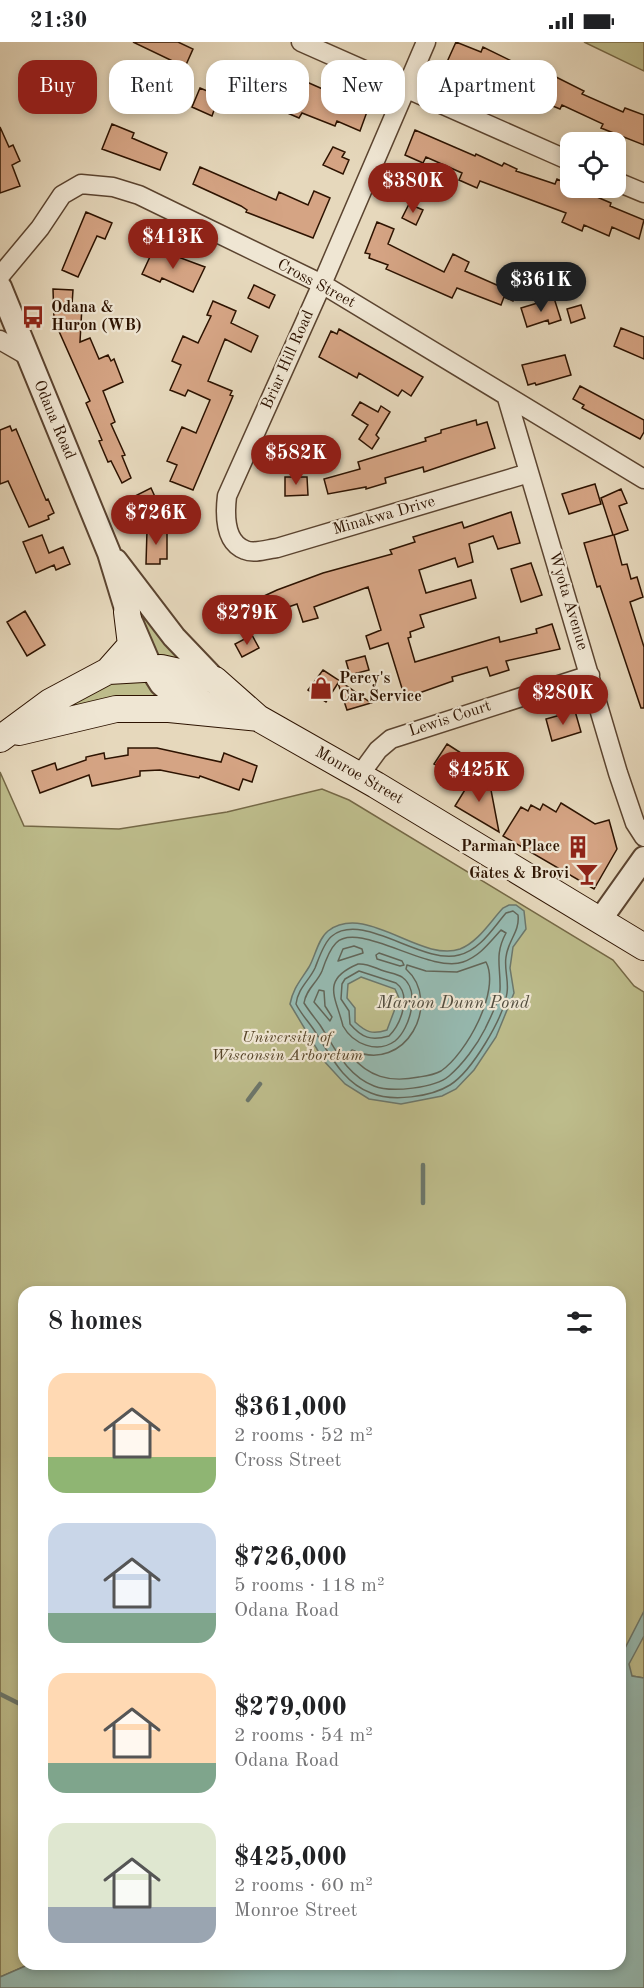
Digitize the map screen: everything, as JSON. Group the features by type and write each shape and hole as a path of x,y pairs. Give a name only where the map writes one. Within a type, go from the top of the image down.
{"main road":[{"path":"3,737 50,702 108,671 130,645 127,612"},
{"path":"108,671 151,668"},
{"name":"Monroe Street","path":"151,668 177,670 215,680 247,718"},
{"name":"Monroe Street","path":"3,737 116,709 169,709 247,718 359,776 644,947"}],"street":[{"path":"301,42 341,60"},
{"name":"Briar Hill Road","path":"405,89 426,42"},
{"path":"405,89 560,157"},
{"name":"Briar Hill Road","path":"239,546 229,534 227,496 322,284 394,114"},
{"name":"Cross Street","path":"0,276 40,228 62,195 81,184 96,184 139,195 322,284 644,479"},
{"path":"626,186 644,193"},
{"name":"Odana Road","path":"0,287 109,553 127,612 151,668"},
{"path":"0,340 26,355"},
{"name":"Wyota Avenue","path":"507,398 635,823 644,837"},
{"name":"Minakwa Drive","path":"239,546 250,551 278,548 529,474"},
{"name":"Odana Road","path":"109,553 174,637 215,680"},
{"name":"Monroe Street","path":"151,668 161,684 169,691 201,700 247,718"},
{"name":"Lewis Court","path":"359,776 378,750 391,739 590,675"},
{"path":"600,920 644,858"}],"green space":[{"path":"584,42 644,42 644,71"},
{"path":"131,589 195,668 154,662"},
{"path":"147,677 176,701 45,720 73,701 119,680"},
{"name":"University of Wisconsin Arboretum","path":"0,772 24,826 119,829 227,812 322,789 349,800 613,960 634,986 644,992 644,1678 632,1676 626,1668 626,1286 18,1286 18,1969 0,1977"}],"water":[{"name":"Marion Dunn Pond","path":"516,905 524,911 526,929 513,947 510,968 514,993 496,1037 474,1070 456,1089 442,1096 401,1104 369,1099 345,1084 324,1061 290,1004 295,989 325,934 343,924 359,924 376,928 428,948 445,951 460,949 478,937 503,908","holes":["361,977 395,989 399,998 387,1030 370,1032 355,1022 355,1008 347,998 348,984"]},
{"path":"644,1611 644,1636 629,1664 632,1676 644,1678 644,1988 0,1988 0,1977 18,1969 626,1970 626,1646"}],"building":[{"path":"133,42 178,42 193,49 188,60 170,60"},
{"path":"456,42 481,52 483,47 510,60 448,60"},
{"path":"557,78 584,91 582,94 623,112 625,108 644,115 644,145 626,138 626,132 611,132 601,128 603,124 562,105 560,109 557,108"},
{"path":"309,83 321,88 321,114 366,114 360,131 337,121 335,126 305,114 309,114"},
{"path":"200,88 206,90 206,113 194,108"},
{"path":"290,114 301,114 299,118"},
{"path":"112,124 134,133 132,138 167,153 160,170 102,149"},
{"path":"0,127 9,147 13,145 20,161 12,165 20,186 0,193"},
{"path":"415,130 475,156 476,154 502,166 504,163 517,169 516,171 555,184 557,179 560,180 560,198 599,198 611,203 610,206 644,220 639,239 612,227 609,236 584,225 582,231 562,222 566,213 480,181 477,188 459,180 462,173 426,157 423,163 405,155"},
{"path":"333,147 345,152 342,157 349,160 343,174 323,165"},
{"path":"200,167 276,200 279,192 308,205 314,191 330,198 313,238 246,212 247,210 241,206 193,184"},
{"path":"396,180 410,187 406,198 391,192"},
{"path":"409,204 423,210 416,225 402,218"},
{"path":"86,212 112,223 105,239 97,236 78,277 62,270"},
{"path":"377,222 394,229 388,244 444,272 453,254 469,262 465,271 499,286 505,271 509,272 511,267 522,272 520,277 523,278 513,301 504,297 501,305 457,288 452,298 386,269 388,265 369,258 370,254 365,253"},
{"path":"154,248 205,267 193,292 162,278 160,282 142,274"},
{"path":"254,285 275,295 269,308 248,298"},
{"path":"53,289 73,290 72,305 82,306 80,342 90,338 99,359 108,355 111,361 114,359 123,382 103,391 115,422 111,424 125,455 122,456 131,478 122,483 111,461 108,462 99,441 102,440 86,403 90,401 54,320"},
{"path":"554,298 561,320 549,324 548,320 527,327 521,308"},
{"path":"213,301 236,311 231,323 258,336 251,352 225,339 208,381 232,391 230,395 233,396 193,490 170,481 177,465 167,461 182,427 196,433 210,400 188,390 185,396 170,390 181,365 172,361 183,336 198,343 211,316 207,315"},
{"path":"581,305 585,318 571,323 567,309"},
{"path":"621,328 644,337 644,359 614,346"},
{"path":"339,329 423,377 411,396 402,390 398,396 359,373 357,378 319,357 331,331 337,334"},
{"path":"565,355 571,375 536,385 535,383 528,385 522,365"},
{"path":"580,386 644,420 644,432 640,439 582,408 584,405 573,399"},
{"path":"360,402 378,412 381,406 390,412 376,435 379,438 372,449 359,439 368,425 352,415"},
{"path":"476,420 477,425 487,422 495,448 424,472 423,467 385,478 386,483 366,489 366,487 328,494 324,479 360,469 358,462 426,441 425,438 441,433 441,430"},
{"path":"10,426 12,431 16,429 46,500 48,499 54,513 48,516 49,519 29,527 8,481 0,484 0,430"},
{"path":"285,477 307,477 308,495 285,496"},
{"path":"595,484 601,504 569,514 562,494"},
{"path":"151,488 161,510 143,519 133,497"},
{"path":"621,489 627,503 619,506 628,530 614,535 622,565 627,564 631,579 637,577 643,597 630,602 644,647 644,708 641,708 600,586 597,587 584,543 613,535 601,498"},
{"path":"511,512 520,543 498,549 493,536 469,544 473,562 458,567 455,558 419,570 426,593 471,580 476,598 420,615 424,627 410,632 411,637 408,638 415,662 499,637 500,642 537,633 536,629 552,624 560,649 506,661 509,670 490,676 487,667 452,677 453,681 405,698 388,643 370,649 366,636 381,630 368,587 314,607 318,618 303,622 297,604 268,614 262,597 277,590 323,573 392,554 390,550 415,542 413,537 462,522 464,528"},
{"path":"147,530 167,530 167,559 160,559 160,564 146,564"},
{"path":"42,535 49,553 63,547 70,564 56,570 54,565 36,573 23,542"},
{"path":"531,563 542,595 521,602 511,569"},
{"path":"25,611 45,645 27,656 7,622"},
{"path":"252,635 259,648 242,657 235,644"},
{"path":"365,656 369,670 350,675 346,661"},
{"path":"323,670 371,703 347,710 338,683 326,702 308,690"},
{"path":"575,711 581,732 552,741 546,719"},
{"path":"447,744 475,762 464,780 434,764"},
{"path":"128,748 157,748 221,762 224,753 257,766 252,782 243,779 239,790 200,776 199,778 160,770 140,771 140,776 92,786 89,775 40,793 32,771 55,763 57,770 86,760 86,757 104,753 105,759 128,755"},
{"path":"474,775 485,781 482,784 491,790 499,832 455,806"},
{"name":"Parman Place","path":"561,803 595,824 609,820 617,849 594,889 503,836 521,807 528,811 531,805 540,810 543,804 556,812"}],"waterway":[{"path":"248,1100 260,1084"},
{"path":"423,1165 423,1203"},
{"path":"0,1694 18,1703"}],"place":[{"name":"Odana & Huron (WB)","path":"33,317"},
{"name":"Percy's Car Service","path":"321,688"},
{"name":"Parman Place","path":"578,847"},
{"name":"Gates & Brovi","path":"587,874"}]}
